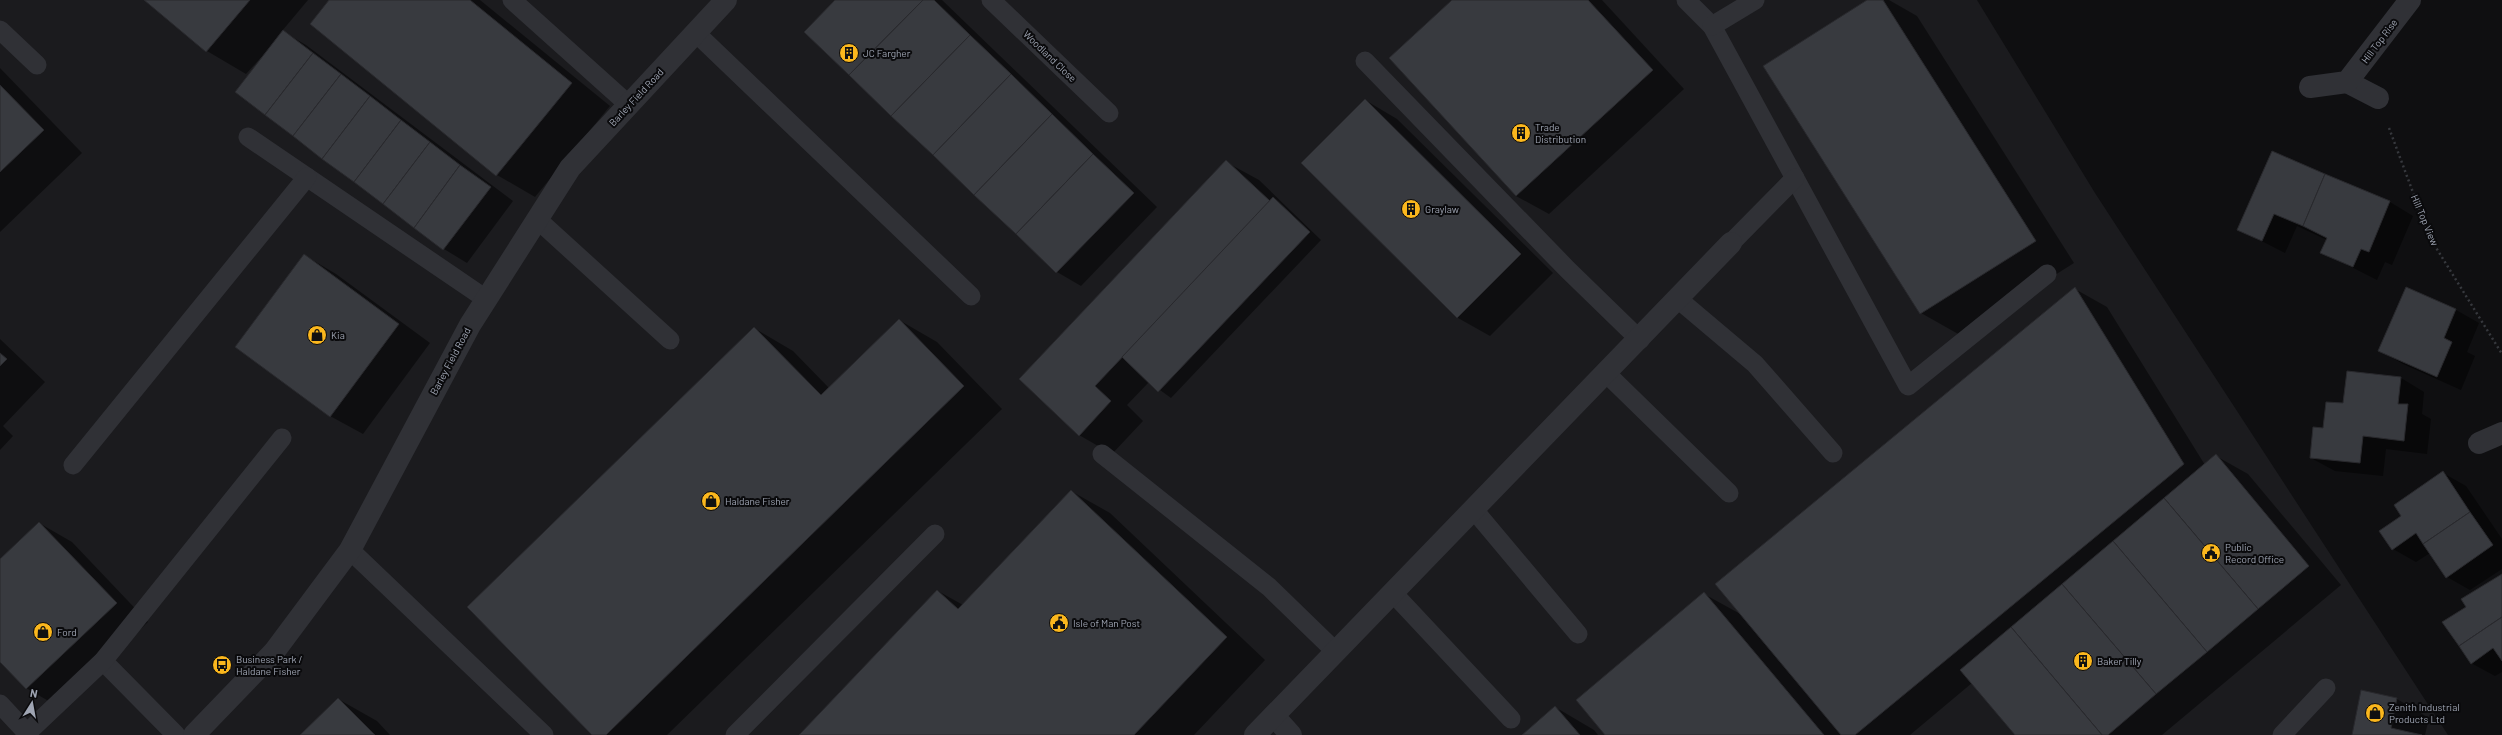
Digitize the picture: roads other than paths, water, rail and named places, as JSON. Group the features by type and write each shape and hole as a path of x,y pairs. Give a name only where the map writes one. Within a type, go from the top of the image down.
{"street":[{"name":"Barley Field Road","path":"194,735 274,652 350,550 470,325 570,168 726,0"},
{"name":"Hill Top Rise","path":"2347,82 2410,0"},
{"path":"2310,87 2347,82 2378,98"},
{"path":"1255,735 1640,340 1731,243"},
{"path":"2479,443 2502,433"},
{"path":"1274,716 1291,735"}],"lane":[{"name":"Woodland Close","path":"992,0 1109,113"},
{"path":"1686,0 1712,26 1908,386 2047,274"},
{"path":"1712,26 1755,0"},
{"path":"521,3 629,105"},
{"path":"0,30 37,65"},
{"path":"696,33 971,296"},
{"path":"1364,62 1567,269 1640,340"},
{"path":"248,137 486,300"},
{"path":"72,465 307,177"},
{"path":"1731,243 1795,178"},
{"path":"537,220 670,340"},
{"path":"1678,299 1755,364 1833,453"},
{"path":"1607,374 1730,493"},
{"path":"0,704 27,733 103,661 282,438"},
{"path":"1102,454 1269,587 1336,652"},
{"path":"1474,510 1578,634"},
{"path":"735,735 935,534"},
{"path":"350,550 544,735"},
{"path":"1393,593 1511,719"},
{"path":"103,661 176,735"},
{"path":"2282,735 2326,688"}],"place":[{"name":"JC Fargher","path":"849,53"},
{"name":"Trade Distribution","path":"1521,133"},
{"name":"Graylaw","path":"1411,209"},
{"name":"Kia","path":"317,335"},
{"name":"Haldane Fisher","path":"711,501"},
{"name":"Public Record Office","path":"2211,553"},
{"name":"Isle of Man Post","path":"1059,623"},
{"name":"Ford","path":"43,632"},
{"name":"Baker Tilly","path":"2083,661"},
{"name":"Business Park / Haldane Fisher","path":"222,665"},
{"name":"Zenith Industrial Products Ltd","path":"2375,713"}]}
